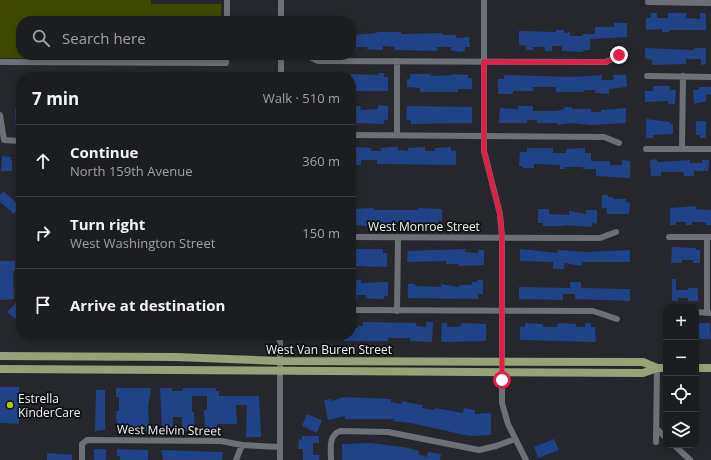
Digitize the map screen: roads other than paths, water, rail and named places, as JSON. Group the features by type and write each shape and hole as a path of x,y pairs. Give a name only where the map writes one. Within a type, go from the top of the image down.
{"main road":[{"name":"West Van Buren Street","path":"0,356 175,357 280,361 643,362 657,368"},
{"name":"West Van Buren Street","path":"0,369 643,373 657,368 663,368"},
{"path":"699,368 711,368"}],"street":[{"path":"227,0 227,16"},
{"path":"281,0 281,16"},
{"path":"484,0 484,151 500,214 502,237 501,371 504,411 526,460"},
{"path":"648,2 686,1 711,3"},
{"path":"316,60 606,62 619,55"},
{"path":"0,62 226,62 226,60"},
{"path":"281,60 281,72"},
{"path":"397,61 397,135"},
{"path":"647,76 711,77"},
{"path":"682,148 683,76"},
{"path":"0,116 4,140 16,141"},
{"path":"356,135 604,137 619,142"},
{"path":"646,148 711,149"},
{"name":"West Monroe Street","path":"356,237 600,238 616,232"},
{"path":"397,310 398,237"},
{"path":"669,237 709,237 709,312"},
{"path":"356,310 593,311 617,319"},
{"path":"280,340 280,460"},
{"path":"656,442 657,368"},
{"path":"656,428 663,435"},
{"path":"331,460 331,439 334,434 340,431 388,432 479,450 516,439"},
{"name":"West Melvin Street","path":"82,460 82,444 87,440 206,440 242,445 280,447"},
{"path":"236,460 242,445"},
{"path":"677,448 690,460"}],"place":[{"name":"Estrella KinderCare","path":"10,405"}]}
